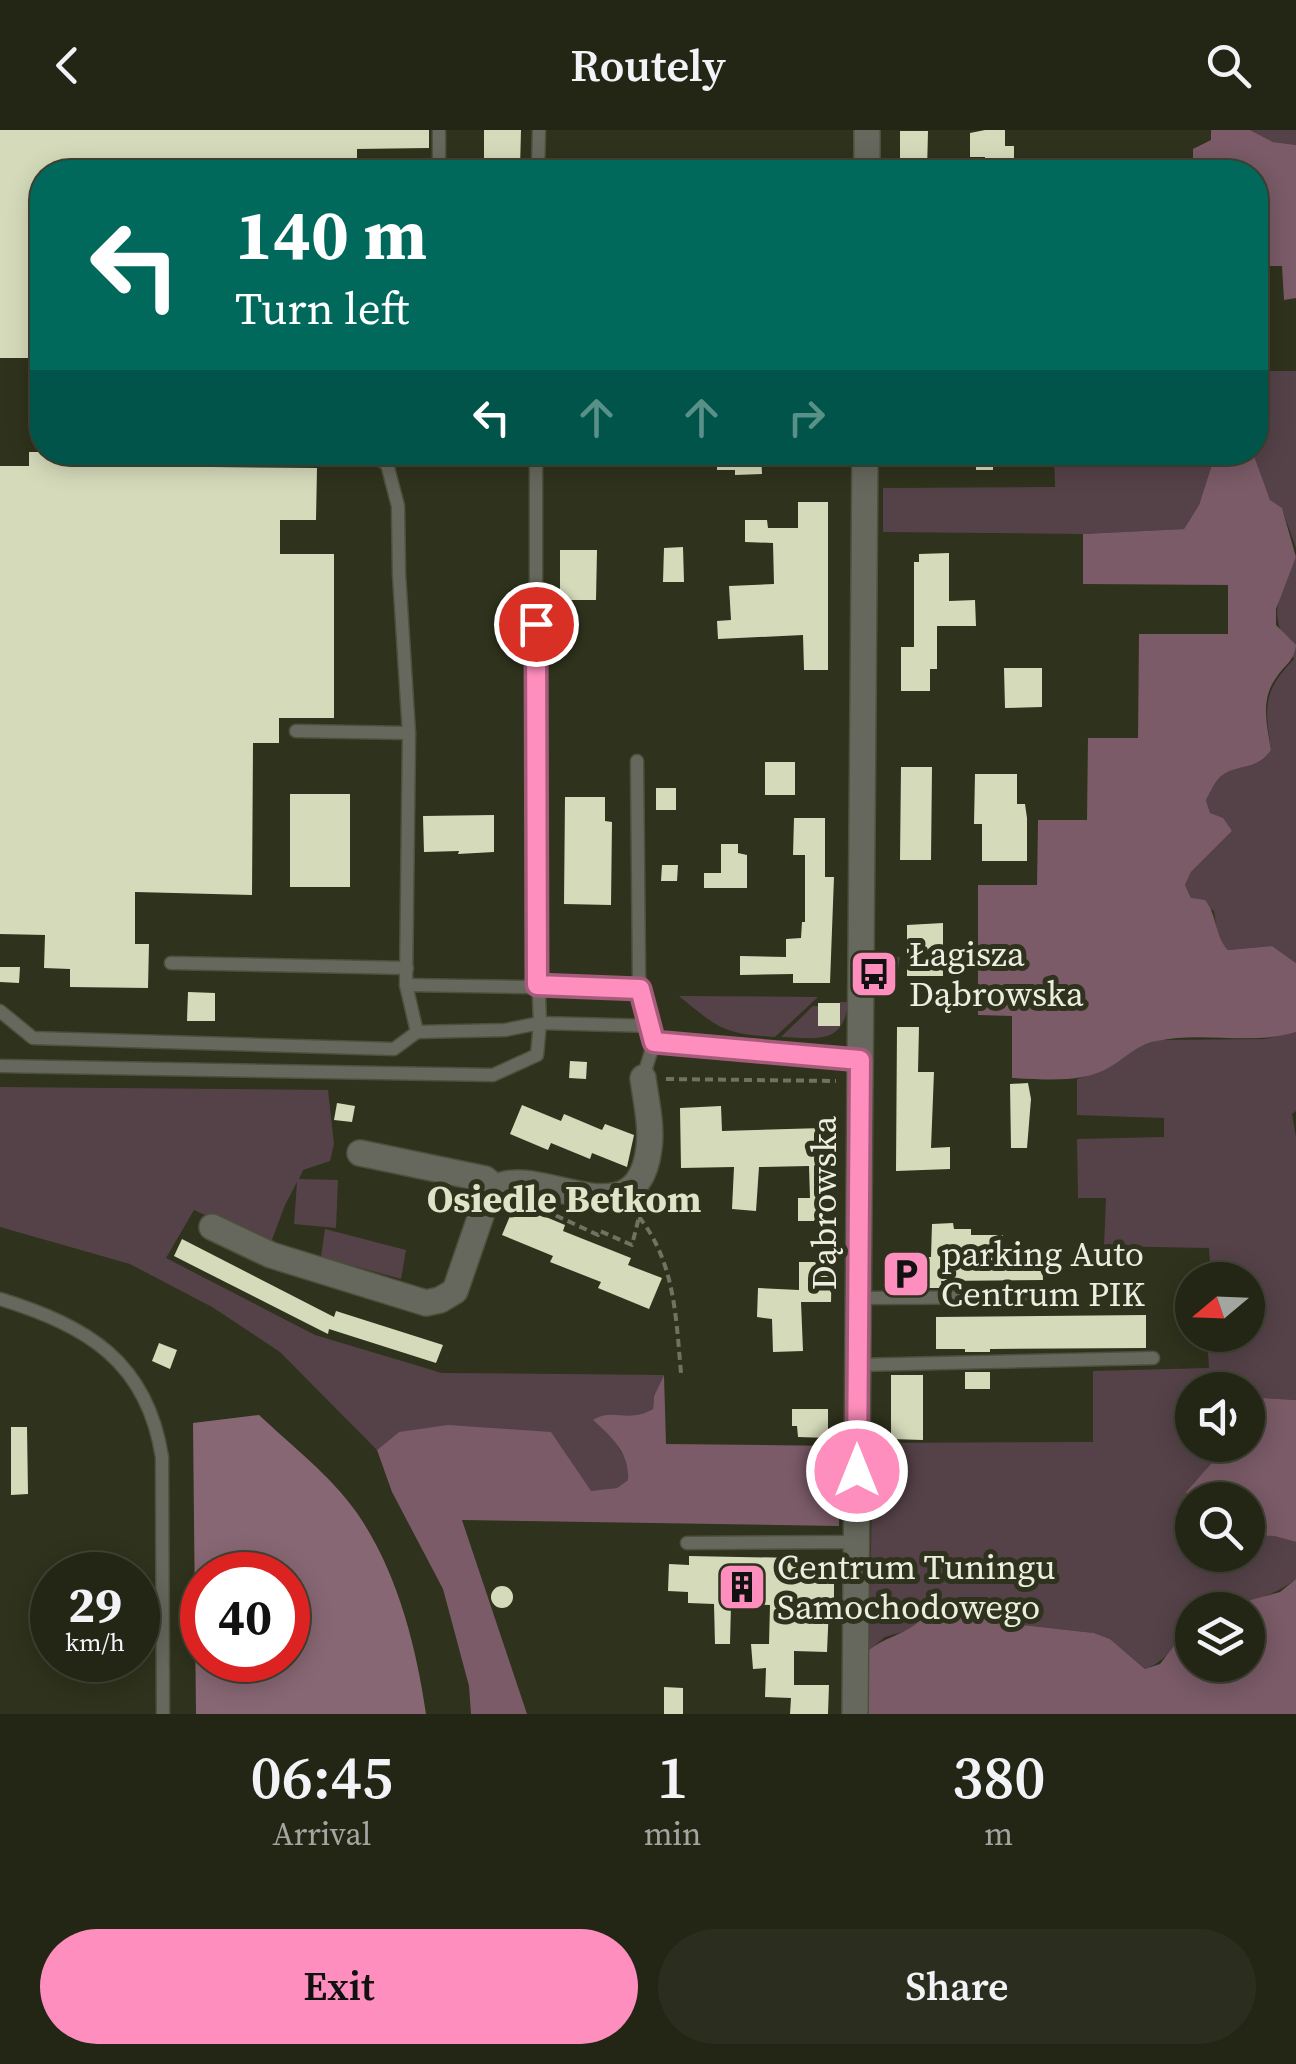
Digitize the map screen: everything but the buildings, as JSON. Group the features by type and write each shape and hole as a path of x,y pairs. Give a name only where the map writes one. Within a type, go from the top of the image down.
{"street":[{"path":"867,130 867,160"},
{"name":"Dąbrowska","path":"856,1714 865,465"},
{"path":"212,1227 271,1255 426,1303 440,1300 455,1290 487,1198 496,1188 518,1184 603,1198 632,1186 649,1150 642,1078"},
{"path":"360,1153 485,1178 496,1188"}],"lane":[{"path":"438,160 439,130"},
{"path":"538,160 539,130"},
{"path":"387,465 398,506 398,574 409,733 406,985 417,1032"},
{"path":"0,1066 493,1075 538,1055 536,465"},
{"path":"296,731 409,733"},
{"path":"637,761 640,989 654,1042 642,1078"},
{"path":"170,963 407,968"},
{"path":"406,985 640,989"},
{"path":"0,1011 33,1038 394,1049 417,1032 505,1030 540,1023 652,1026"},
{"path":"654,1042 860,1060"},
{"path":"858,1298 1042,1297"},
{"path":"0,1299 84,1332 112,1353 137,1382 157,1424 162,1457 163,1714"},
{"path":"858,1365 1153,1358"},
{"path":"688,1544 856,1542"}],"path":[{"path":"642,1078 836,1080 847,1090"},
{"path":"540,1208 598,1235 600,1231 632,1245 643,1202 632,1186"},
{"path":"639,1217 650,1230 668,1268 681,1373"}],"shaded area":[{"path":"1211,130 1250,130 1273,142 1296,145 1296,298 1284,300 1282,266 1268,266 1268,160 1193,160 1193,149 1211,140"},
{"path":"1250,130 1296,130 1296,145 1273,142"},
{"path":"1268,371 1296,371 1296,548 1282,509 1270,501 1257,465 1268,465"},
{"path":"1054,465 1212,465 1199,505 1184,529 1083,534 883,532 883,488 1055,487"},
{"path":"1212,465 1257,465 1270,500 1282,508 1296,557 1276,609 1276,625 1296,645 1268,695 1271,750 1259,762 1226,773 1216,782 1206,800 1210,813 1223,818 1232,831 1191,872 1185,885 1191,898 1205,900 1209,906 1228,950 1272,946 1296,963 1296,1032 1262,1038 1174,1038 1143,1045 1110,1067 1087,1076 1012,1078 1012,1016 978,1015 978,885 1037,885 1038,820 1087,820 1088,738 1138,738 1139,634 1228,634 1228,585 1083,584 1083,534 1184,529 1199,505"},
{"path":"1296,557 1296,963 1272,946 1228,950 1218,940 1214,911 1191,898 1185,885 1191,872 1232,831 1210,813 1206,800 1216,782 1226,773 1259,762 1271,750 1268,700 1276,681 1294,659 1280,629 1277,608"},
{"path":"877,956 900,957 894,991 876,992"},
{"path":"679,996 818,997 775,1037 722,1027"},
{"path":"840,1002 848,1002 841,1026 834,1033 816,1038 781,1037 813,1006 818,1006 818,1026 840,1026"},
{"path":"1296,1032 1296,1111 1292,1114 1296,1137 1296,1400 1265,1398 1265,1372 1175,1372 1175,1462 1213,1462 1195,1482 1175,1482 1175,1572 1265,1572 1265,1536 1274,1536 1296,1542 1296,1579 1265,1596 1265,1592 1175,1592 1175,1647 1145,1669 1110,1639 1094,1633 1005,1623 964,1599 926,1618 915,1628 885,1637 869,1650 873,1443 1093,1442 1093,1371 1209,1368 1208,1352 1265,1352 1265,1262 1210,1262 1209,1248 1104,1246 1106,1198 1078,1198 1077,1139 1164,1137 1164,1118 1077,1115 1077,1079 1110,1067 1131,1049 1159,1040 1264,1039"},
{"path":"0,1087 328,1090 334,1144 330,1161 303,1170 299,1179 338,1180 336,1228 294,1224 297,1182 270,1245 194,1210 166,1258 315,1335 442,1373 664,1375 654,1396 653,1409 639,1418 625,1417 613,1438 629,1465 628,1480 617,1488 588,1493 399,1432 377,1450 280,1352 212,1307 130,1264 0,1227"},
{"path":"325,1229 406,1250 401,1279 321,1257"},
{"path":"664,1375 666,1444 841,1446 839,1526 462,1520 527,1714 471,1714 469,1686 443,1589 392,1492 377,1450 399,1432 448,1425 551,1432 591,1491 617,1488 628,1480 626,1462 613,1440 593,1420 653,1409 654,1396"},
{"path":"1265,1398 1296,1400 1296,1542 1265,1536 1265,1482 1195,1482 1213,1462 1265,1462"},
{"path":"259,1415 347,1499 371,1535 394,1584 410,1635 426,1714 196,1714 196,1682 310,1682 310,1552 194,1552 193,1423"},
{"path":"1296,1579 1296,1714 869,1714 869,1650 913,1626 932,1603 964,1599 1005,1623 1094,1633 1110,1639 1145,1669 1160,1664 1175,1645 1175,1682 1265,1682 1265,1596 1280,1592"}],"place":[{"name":"Łagisza Dąbrowska","path":"874,974"},
{"name":"parking Auto Centrum PIK","path":"906,1274"},
{"name":"Centrum Tuningu Samochodowego","path":"742,1587"}],"district":[{"name":"Osiedle Betkom","path":"564,1199"}],"route":[{"path":"536,624 537,985 640,989 654,1042 860,1060 857,1471"}]}
